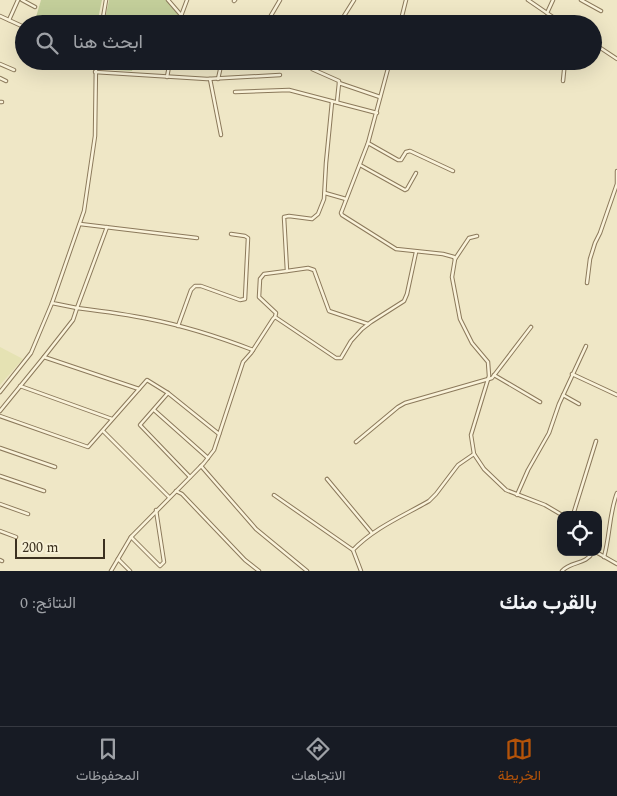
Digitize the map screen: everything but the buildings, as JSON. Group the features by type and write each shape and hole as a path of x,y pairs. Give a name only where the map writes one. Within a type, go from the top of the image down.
{"street":[{"path":"9,20 20,0 36,7"},
{"path":"104,15 106,0"},
{"path":"168,0 181,15 187,0"},
{"path":"271,15 280,0"},
{"path":"345,15 354,0"},
{"path":"402,15 406,0"},
{"path":"528,0 551,15"},
{"path":"548,13 553,0"},
{"path":"581,0 601,11"},
{"path":"0,16 15,23"},
{"path":"602,49 617,59"},
{"path":"0,64 14,70"},
{"path":"166,77 168,70"},
{"path":"218,79 220,70"},
{"path":"314,70 339,81 339,83 380,97"},
{"path":"388,70 368,143 341,210 342,215 396,249 443,254 452,256 455,259"},
{"path":"563,81 564,70"},
{"path":"0,392 31,353 52,303 84,211 94,147 95,72 210,79 280,76"},
{"path":"0,78 6,81"},
{"path":"210,79 221,135"},
{"path":"338,103 339,83"},
{"path":"235,92 288,90 377,113"},
{"path":"287,271 284,217 316,218 324,199 332,102"},
{"path":"368,143 398,160 401,160 406,152 410,151 453,172"},
{"path":"360,165 405,190 416,173"},
{"path":"588,283 592,251 617,184 617,172"},
{"path":"325,193 346,199"},
{"path":"80,224 197,238"},
{"path":"0,411 72,320 107,227"},
{"path":"178,326 191,290 195,286 201,286 240,300 245,299 248,238 231,234"},
{"path":"477,236 468,238 455,259 452,277 460,319 472,343 488,362 488,380 471,435 474,454 492,478 506,490 545,505 557,512"},
{"path":"275,317 339,359 343,357 351,341 368,324 404,301 416,252"},
{"path":"111,571 130,537 201,466 214,450 241,367 275,317 276,313 259,297 260,279 264,274 308,268 314,270 329,311 368,324"},
{"path":"52,303 125,314 178,326 253,350"},
{"path":"356,442 405,403 488,380 494,375 531,327"},
{"path":"517,495 528,470 549,433 563,395 586,346"},
{"path":"44,357 139,389"},
{"path":"572,374 617,395"},
{"path":"494,375 540,402"},
{"path":"0,416 88,447 147,380 168,393 219,434"},
{"path":"20,386 113,419"},
{"path":"168,393 140,425 190,477"},
{"path":"563,395 579,404"},
{"path":"154,410 208,458"},
{"path":"103,430 169,497"},
{"path":"574,511 596,441"},
{"path":"0,448 55,467"},
{"path":"353,550 372,533 429,501 458,465 474,454"},
{"path":"201,466 256,529 307,571"},
{"path":"0,476 44,491"},
{"path":"327,479 372,533"},
{"path":"175,491 182,494 245,560 259,571"},
{"path":"604,558 611,514 617,493"},
{"path":"274,495 353,550 361,571"},
{"path":"0,504 28,514"},
{"path":"130,537 160,566 164,562 156,510"},
{"path":"0,531 16,537"},
{"path":"562,571 570,564 582,562 591,556"},
{"path":"601,556 617,564"},
{"path":"118,559 130,571"}],"shaded area":[{"path":"0,347 23,359 0,385"}],"green space":[{"path":"41,0 102,0 99,15 37,15"},
{"path":"109,0 167,0 179,15 106,15"}]}
